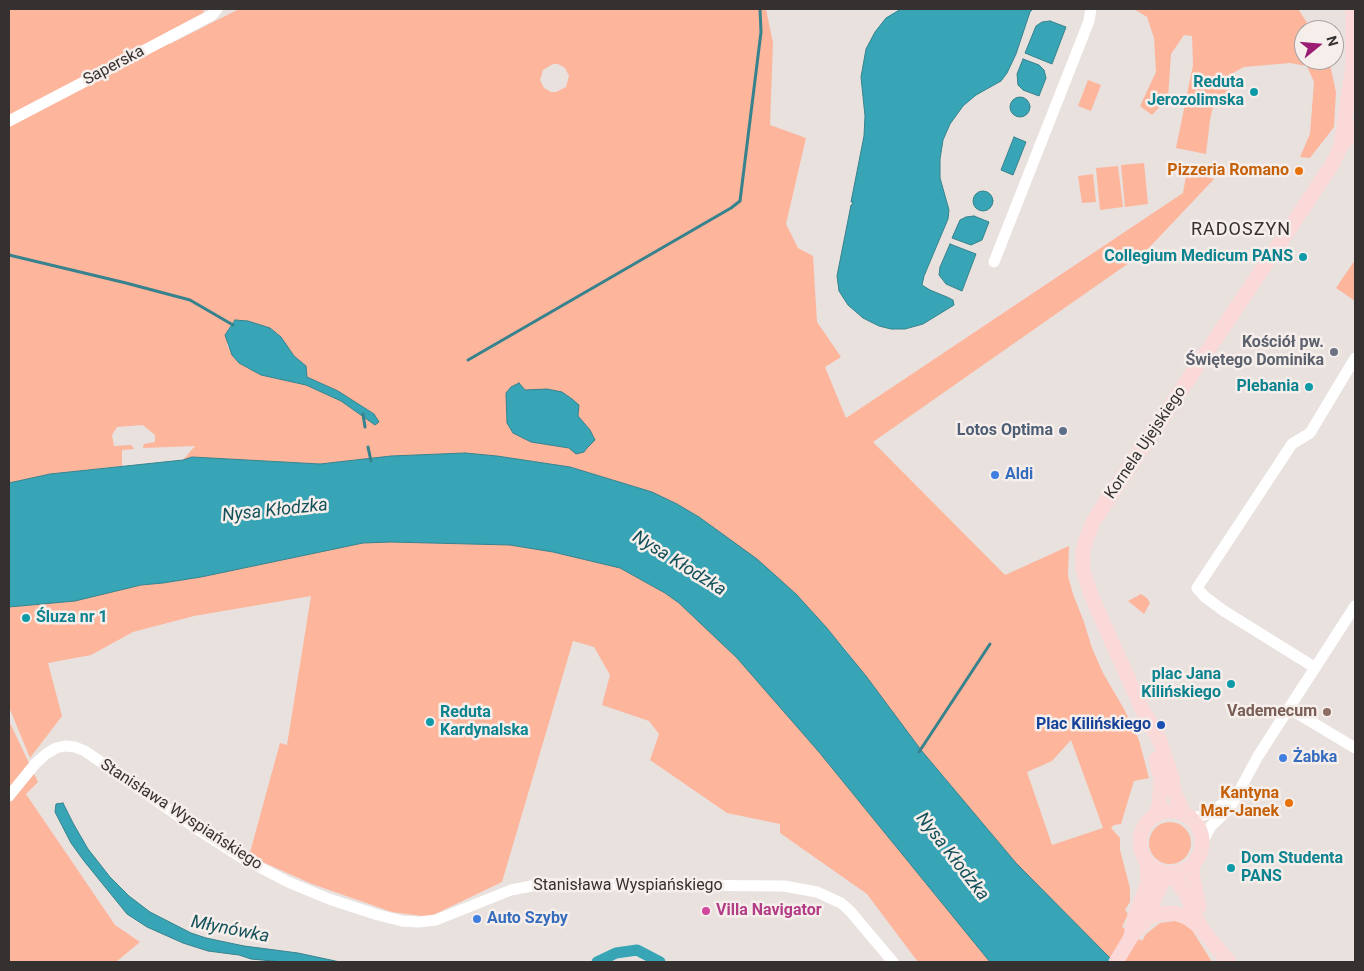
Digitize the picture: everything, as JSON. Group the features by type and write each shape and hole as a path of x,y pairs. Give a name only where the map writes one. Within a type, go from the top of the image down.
{"main road":[{"name":"Kornela Ujejskiego","path":"1188,817 1174,792 1172,778 1160,741 1141,707 1090,595 1083,570 1083,551 1089,530 1099,512 1333,163 1353,122 1354,9"},
{"name":"Kornela Ujejskiego","path":"1141,707 1161,780 1159,806 1155,815"},
{"path":"1173,811 1188,817 1199,830 1202,843 1200,854 1193,864 1183,871 1168,873 1159,871 1147,862 1142,854 1139,845 1140,835 1149,820 1155,815 1173,811"},
{"path":"1137,927 1148,882 1147,862"},
{"path":"1193,864 1192,873 1196,898 1212,941"},
{"path":"1116,962 1168,873"},
{"path":"1168,873 1186,894 1201,928"},
{"path":"1137,927 1167,913 1186,917 1201,928 1229,962"}],"street":[{"name":"Saperska","path":"9,121 212,15 218,9"},
{"path":"994,262 1089,21 1091,9"},
{"path":"1314,668 1224,611 1205,597 1197,588 1292,444 1310,433 1355,358"},
{"path":"1202,843 1211,826 1230,808 1236,794 1355,606"},
{"path":"1290,708 1355,748"},
{"name":"Stanisława Wyspiańskiego","path":"9,796 35,764 46,754 56,748 65,746 75,747 85,751 204,834 244,859 288,882 329,899 378,915 411,922 436,920 511,890 542,884 798,887 817,892 841,903 863,925 893,962"},
{"path":"1188,817 1210,813 1236,794"}],"shaded area":[{"path":"9,9 204,9 203,13 165,33 170,44 239,9 766,9 773,43 770,125 806,138 786,224 798,248 813,256 817,322 841,357 825,367 846,418 1183,193 1187,170 1214,179 1146,251 873,442 1005,575 1069,546 1068,576 1073,594 1103,673 1139,740 1149,778 1134,781 1121,824 1114,825 1111,828 1120,838 1120,850 1130,888 1130,902 1125,910 1128,914 1122,927 1142,941 1146,934 1160,923 1175,921 1189,925 1212,962 1114,962 1016,863 921,750 846,650 796,594 699,517 652,492 570,467 465,453 391,456 320,464 192,457 183,460 195,446 143,448 144,444 155,442 155,435 143,425 117,427 112,435 114,446 131,445 134,449 122,450 122,466 50,474 9,483","holes":["553,64 558,64 565,68 569,76 566,87 556,92 551,92 544,88 540,80 543,70","235,320 248,321 270,328 281,337 294,356 306,366 307,377 338,391 374,414 375,425 341,401 306,385 261,375 239,363 227,345 228,329","519,383 525,390 531,390 577,410 578,416 590,430 587,447 584,452 531,442 513,433","1071,740 1103,828 1052,845 1027,772 1052,761"]},
{"path":"1134,9 1298,9 1305,20 1294,20 1294,64 1244,67 1231,74 1226,98 1215,97 1206,154 1176,148 1193,65 1192,36 1184,35 1171,54 1168,98 1152,115 1140,106 1156,72 1154,38 1147,17"},
{"path":"1309,70 1331,70 1336,92 1334,127 1310,158 1300,157 1310,134 1314,82"},
{"path":"1088,80 1101,85 1091,111 1078,106"},
{"path":"1144,163 1148,204 1125,207 1121,165"},
{"path":"1118,166 1123,207 1100,210 1096,168"},
{"path":"1093,174 1096,202 1082,203 1078,176"},
{"path":"1355,260 1355,301 1336,288"},
{"path":"363,543 510,545 553,552 620,568 665,593 703,624 753,675 819,752 990,962 918,962 867,894 780,833 780,824 727,813 650,760 659,734 649,721 602,705 610,675 594,647 573,641 502,882 429,917 392,912 312,884 249,856 280,743 287,745 311,596 194,616 133,632 91,655 48,663 62,716 30,758 9,707 9,607 75,601 141,585 201,577"},
{"path":"1141,594 1150,603 1144,614 1128,601"},
{"path":"9,721 38,782 26,794 115,925 140,942 116,962 9,962"},
{"path":"1174,822 1182,825 1188,831 1191,843 1188,855 1182,861 1166,864 1158,861 1152,855 1149,839 1152,831 1158,825"}],"water":[{"path":"901,9 1033,9 1030,12 1016,54 1007,73 1001,81 976,95 963,106 950,124 943,140 940,178 949,210 948,219 922,285 953,300 954,305 923,324 905,329 891,329 879,326 863,318 848,305 839,291 837,276 853,202 851,202 864,136 865,116 861,77 866,49 875,32 886,18"},
{"path":"1050,21 1066,27 1052,64 1025,53 1036,26 1042,22"},
{"path":"1023,59 1039,65 1044,70 1046,78 1039,96 1023,90 1018,85 1017,74"},
{"path":"1020,97 1027,100 1030,107 1027,114 1020,117 1013,114 1010,107 1013,100"},
{"path":"1014,137 1026,142 1013,175 1001,170"},
{"path":"983,191 990,194 993,201 990,208 983,211 976,208 973,201 976,194"},
{"path":"974,216 989,222 982,240 971,245 952,238 960,220"},
{"path":"950,244 976,254 962,291 946,284 939,275 940,267"},
{"path":"235,320 248,321 270,328 281,337 294,356 306,366 307,377 338,391 374,414 379,422 375,425 341,401 306,385 261,375 239,363 232,355 225,335"},
{"path":"519,383 525,390 547,389 562,392 572,399 579,405 578,416 590,430 595,440 584,452 576,454 569,448 531,442 513,433 507,423 506,393 511,387"},
{"name":"Nysa Kłodzka","path":"465,453 570,467 652,492 699,517 757,559 796,594 826,627 866,676 921,750 1016,863 1114,962 990,962 819,752 737,658 679,603 620,568 553,552 510,545 363,543 201,577 141,585 75,601 9,607 9,483 50,474 183,460 192,457 320,464 391,456"},
{"path":"63,803 88,849 110,877 129,896 150,912 191,933 206,938 340,962 283,962 251,959 239,955 208,951 183,943 147,927 127,914 71,843 55,812 56,804"}],"waterway":[{"path":"468,360 731,208 740,201 761,32 760,9"},
{"path":"9,255 190,300 233,325"},
{"path":"363,414 365,427"},
{"path":"368,447 371,461"},
{"path":"919,752 990,644"},
{"name":"Młynówka","path":"597,962 616,953 637,950 660,962"}],"place":[{"name":"Reduta Jerozolimska","path":"1254,92"},
{"name":"Pizzeria Romano","path":"1299,171"},
{"name":"Collegium Medicum PANS","path":"1303,257"},
{"name":"Kościół pw. Świętego Dominika","path":"1334,352"},
{"name":"Plebania","path":"1309,387"},
{"name":"Lotos Optima","path":"1063,431"},
{"name":"Aldi","path":"995,475"},
{"name":"Śluza nr 1","path":"26,618"},
{"name":"plac Jana Kilińskiego","path":"1231,684"},
{"name":"Vademecum","path":"1327,712"},
{"name":"Reduta Kardynalska","path":"430,722"},
{"name":"Plac Kilińskiego","path":"1161,725"},
{"name":"Żabka","path":"1283,758"},
{"name":"Kantyna Mar-Janek","path":"1289,803"},
{"name":"Dom Studenta PANS","path":"1231,868"},
{"name":"Villa Navigator","path":"706,911"},
{"name":"Auto Szyby","path":"477,919"}],"district":[{"name":"RADOSZYN","path":"1241,230"}]}
